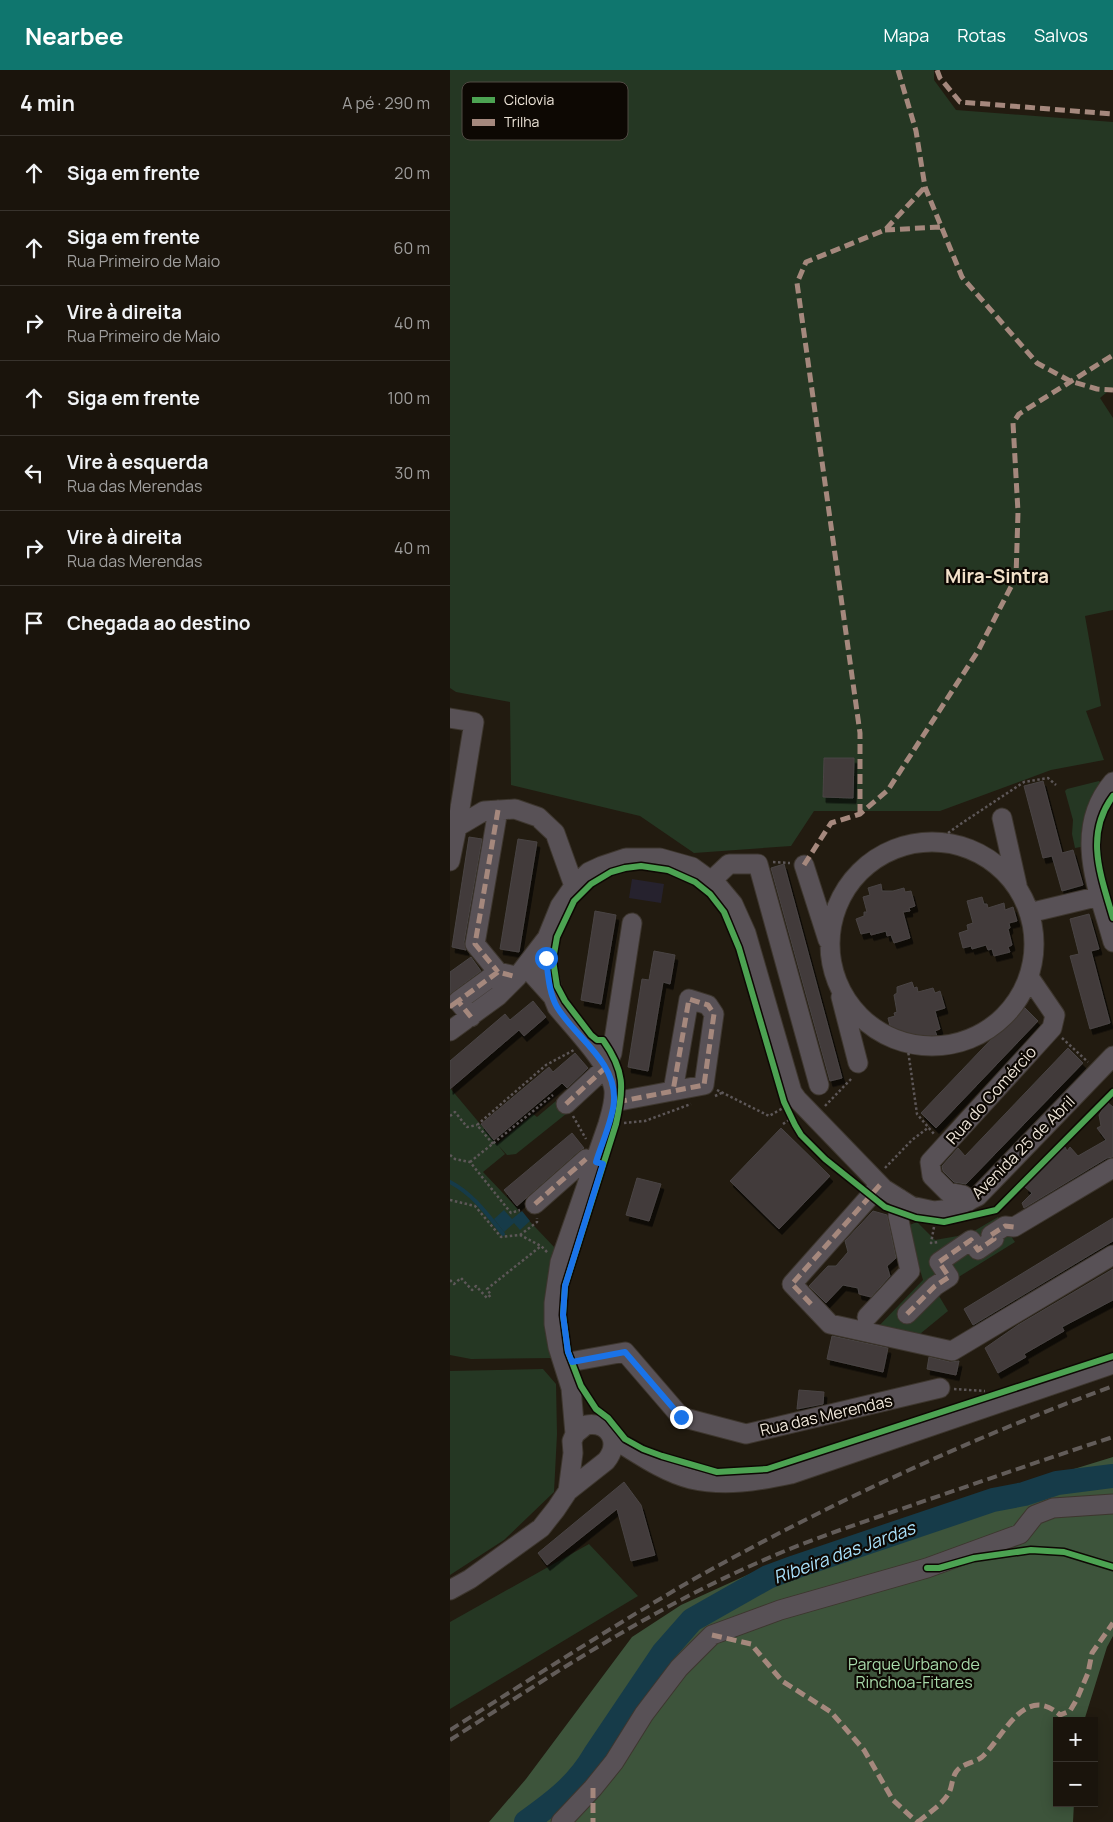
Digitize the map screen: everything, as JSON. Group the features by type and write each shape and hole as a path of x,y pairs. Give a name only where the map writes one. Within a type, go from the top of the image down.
{"street":[{"path":"450,718 474,722 450,861"},
{"path":"1113,782 1104,793 1098,806 1090,836 1093,867 1113,942"},
{"path":"457,827 484,812 498,810 515,809 538,817 554,833 574,886"},
{"path":"498,810 476,944 498,972"},
{"path":"1002,818 1018,889"},
{"path":"830,948 833,919 847,888 871,862 902,846 936,842 960,846 983,855 1003,870 1018,889 1030,913 1034,945 1029,977 1015,1004 994,1026 967,1040 937,1046 907,1043 880,1032 862,1019 848,1002 836,976"},
{"name":"Avenida 25 de Abril","path":"450,1031 498,996 521,972 547,938 560,906 574,886 589,872 626,858 660,858 692,867 711,881 733,904 746,933 792,1092 813,1117 877,1182 911,1206 934,1211 952,1209 978,1196 1113,1056"},
{"path":"711,881 729,864 758,864 819,1085"},
{"path":"804,865 830,948 858,1063"},
{"path":"1030,913 1100,896"},
{"path":"566,1104 606,1067 612,1053 632,923"},
{"path":"547,938 546,958 553,997 557,1007 606,1067 612,1081 614,1102 560,1262 554,1303 554,1324 558,1347 571,1388 575,1434"},
{"path":"471,1017 454,1003 498,972 521,972 553,997"},
{"name":"Rua do Comércio","path":"969,1201 963,1195 948,1192 932,1176 930,1162 1052,1028 1055,1015 1029,977"},
{"path":"614,1102 673,1091"},
{"path":"535,1204 586,1159"},
{"path":"906,1314 935,1286 949,1277 939,1262 971,1240 978,1250 994,1239 991,1235 1005,1226 1014,1227 1113,1168"},
{"path":"877,1182 792,1284 830,1324 952,1351 1113,1255"},
{"path":"867,1317 910,1271 898,1216 900,1199"},
{"name":"Rua das Merendas","path":"564,1363 625,1352 681,1417 746,1434 940,1388"},
{"path":"568,1491 573,1453 572,1441 579,1429 586,1425 593,1424 649,1461 691,1478 734,1483 760,1481 791,1474 1113,1364"},
{"path":"450,1590 470,1579 541,1528 556,1510 568,1491 611,1456 614,1448 606,1432 571,1388"},
{"path":"573,1453 577,1460 592,1466 603,1463 649,1461"},
{"path":"561,1822 614,1762 644,1714 678,1668 712,1636 780,1610 927,1568 1020,1534 1036,1515 1053,1508 1113,1504"}],"path":[{"path":"758,864 778,862 804,865"},
{"path":"1056,1032 1080,1055"},
{"path":"907,1043 918,1114 934,1132 938,1152"},
{"path":"450,1116 454,1112 467,1127 476,1124 546,1065 577,1049"},
{"path":"813,1117 848,1082"},
{"path":"470,1162 556,1092 566,1104 589,1145 586,1159"},
{"path":"706,1099 724,1092 769,1116 780,1110"},
{"path":"608,1124 645,1121 698,1102"},
{"path":"784,1102 795,1125"},
{"path":"783,1124 792,1118"},
{"path":"476,1124 493,1144"},
{"path":"877,1182 912,1140 929,1127"},
{"path":"450,1155 455,1159 470,1162 511,1213 535,1204 537,1222 520,1235 500,1237 476,1206 450,1200"},
{"path":"931,1243 935,1221"},
{"path":"520,1235 540,1246 560,1262"},
{"path":"450,1280 454,1284 461,1278 472,1290 476,1286 487,1298 491,1295 487,1289 540,1246"}],"shaded area":[{"path":"632,879 664,884 661,903 629,898"}],"green space":[{"path":"450,70 934,70 934,80 956,110 1113,122 1113,387 1100,398 1113,418 1113,610 1085,616 1101,706 1086,711 1104,760 1051,770 940,811 814,811 791,846 694,853 640,816 511,785 510,702 456,692 450,688"},
{"path":"1099,781 1084,820 1081,847 1075,848 1072,834 1073,820 1065,791"},
{"path":"450,1088 497,1144 533,1114 537,1117 556,1101 566,1114 516,1154 507,1155 498,1145 505,1154 483,1172 555,1248 548,1290 555,1358 471,1359 450,1355"},
{"path":"998,1217 1015,1242 936,1291 948,1311 915,1338 876,1329 923,1280 907,1226 917,1222 935,1240 969,1234"},
{"path":"543,1369 556,1384 557,1434 554,1492 504,1540 450,1575 450,1371"},
{"name":"Parque Urbano de Rinchoa-Fitares","path":"1113,1457 1113,1636 1107,1647 1085,1717 1053,1717 1053,1807 1074,1807 1073,1822 489,1822 526,1779 632,1637 681,1605 756,1571 850,1538"},
{"path":"589,1544 638,1596 450,1709 450,1622"}],"water":[{"path":"504,1210 512,1219 522,1211 530,1221 520,1230 514,1223 504,1232 494,1219"}],"building":[{"path":"824,758 854,758 853,798 823,797"},
{"path":"1043,781 1062,853 1073,850 1083,885 1062,891 1052,856 1043,858 1024,786"},
{"path":"469,837 482,839 464,942 466,950 452,947"},
{"path":"518,839 537,842 519,952 500,949"},
{"path":"784,864 842,1078 830,1081 771,868"},
{"path":"881,884 882,891 904,888 905,892 911,891 915,906 909,908 910,911 903,912 910,938 894,943 891,935 887,936 886,931 871,935 870,932 861,934 856,919 864,916 864,912 867,912 863,897 870,895 868,888"},
{"path":"982,897 984,904 987,904 988,908 1004,903 1005,910 1013,907 1017,921 1009,923 1010,928 1008,929 1012,945 1008,947 1010,952 994,956 992,949 988,950 986,945 972,949 971,946 963,948 959,933 968,930 967,925 973,923 967,901"},
{"path":"595,911 616,915 601,1004 581,1000"},
{"path":"1089,914 1099,949 1091,951 1110,1023 1090,1029 1070,956 1079,954 1070,919"},
{"path":"654,951 675,955 670,984 663,982 648,1071 628,1067 642,979 649,980"},
{"path":"471,957 481,971 450,994 450,972"},
{"path":"912,982 914,988 917,987 918,992 933,988 935,993 940,991 945,1008 935,1011 940,1029 935,1031 938,1038 922,1043 919,1036 911,1034 901,1037 899,1032 892,1034 888,1018 895,1016 894,1013 897,1012 894,995 897,993 897,987"},
{"path":"533,1001 546,1017 524,1036 519,1030 450,1089 450,1061 505,1014 510,1020"},
{"path":"1023,1006 1038,1021 936,1128 921,1113"},
{"path":"1068,1048 1083,1063 966,1184 954,1182 943,1171 942,1166 958,1148 965,1156"},
{"path":"575,1053 588,1068 567,1088 562,1083 494,1140 481,1124 549,1067 553,1072"},
{"path":"1107,1102 1113,1107 1113,1157 1107,1158 1024,1208 1022,1203 1032,1193 1025,1187 1065,1147 1067,1151 1070,1147 1078,1156 1106,1140 1097,1128 1101,1126 1099,1115"},
{"path":"781,1128 830,1176 779,1229 730,1181"},
{"path":"572,1133 584,1148 517,1206 504,1190"},
{"path":"637,1178 661,1184 649,1221 626,1215"},
{"path":"873,1211 887,1215 896,1258 887,1266 890,1276 871,1297 859,1294 858,1288 843,1285 826,1303 809,1286 828,1266 836,1266 848,1252 845,1241"},
{"path":"1113,1218 1113,1241 973,1325 964,1309"},
{"path":"1113,1269 1113,1300 1062,1327 1064,1331 1024,1354 1026,1357 998,1373 985,1348 1018,1325"},
{"path":"832,1336 888,1348 883,1372 827,1359"},
{"path":"929,1357 950,1362 959,1361 956,1375 927,1369"},
{"path":"799,1390 824,1392 823,1404 797,1409"},
{"path":"624,1482 641,1505 655,1555 631,1561 617,1509 547,1565 538,1553"}],"waterway":[{"path":"450,1182 473,1198 503,1234"},
{"name":"Ribeira das Jardas","path":"526,1822 555,1800 581,1775 663,1653 692,1620 768,1577 795,1567 993,1500 1024,1494 1057,1483 1113,1476"},
{"path":"792,1558 795,1567"}],"railway":[{"path":"450,1730 663,1597 745,1551 900,1474 1059,1406 1113,1386"},
{"path":"450,1740 638,1623 757,1563 841,1530 1113,1437"}],"marked path":[{"path":"898,70 916,131 925,187 962,277 1037,363 1070,381 1097,389 1113,390"},
{"path":"937,70 940,78 960,102 1113,114"},
{"path":"860,814 860,733 797,283 806,262 885,230 925,187"},
{"path":"885,230 940,227"},
{"path":"804,865 831,823 860,814 888,790 978,651 1016,577 1018,512 1013,423 1019,414 1113,355"},
{"path":"498,810 475,944 498,972"},
{"path":"471,1017 458,1001 498,972 517,977"},
{"path":"617,1102 704,1085 714,1014 708,1005 689,999 673,1091"},
{"path":"450,1005 458,1001"},
{"path":"566,1104 606,1067"},
{"path":"535,1204 586,1159"},
{"path":"811,1304 792,1284 880,1185"},
{"path":"907,1314 935,1286 949,1277 939,1262 971,1240 978,1250 994,1239 991,1235 1005,1226 1014,1227"},
{"path":"918,1822 946,1797 950,1791 955,1774 959,1769 982,1757 1007,1726 1025,1709 1036,1705 1047,1707 1060,1715 1070,1711 1088,1673 1092,1653 1113,1623"},
{"path":"712,1635 751,1644 782,1681 831,1712 864,1750 893,1800 917,1822"},
{"path":"593,1788 593,1822"}],"cycle path":[{"path":"1113,796 1104,811 1097,841 1100,871 1113,918"},
{"path":"1113,1092 996,1210 944,1222 916,1218 885,1207 825,1159 801,1135 784,1102 739,948 724,912 710,894 695,882 668,870 641,866 611,872 591,884 574,901 557,937 553,960 557,986 565,1001 591,1035 597,1040 603,1040 615,1061 621,1080 616,1124 565,1286 563,1315 568,1352 581,1386 596,1409 608,1418 625,1439 643,1449 662,1456 717,1472 767,1469 1113,1356"},
{"path":"927,1568 939,1568 974,1558 1031,1550 1064,1552 1113,1567"}],"district":[{"name":"Mira-Sintra","path":"997,576"}],"route":[{"path":"546,958 548,978 557,1007 606,1067 614,1091 614,1102 596,1162 603,1164 565,1286 563,1315 568,1352 572,1362 625,1352 681,1417"}]}
